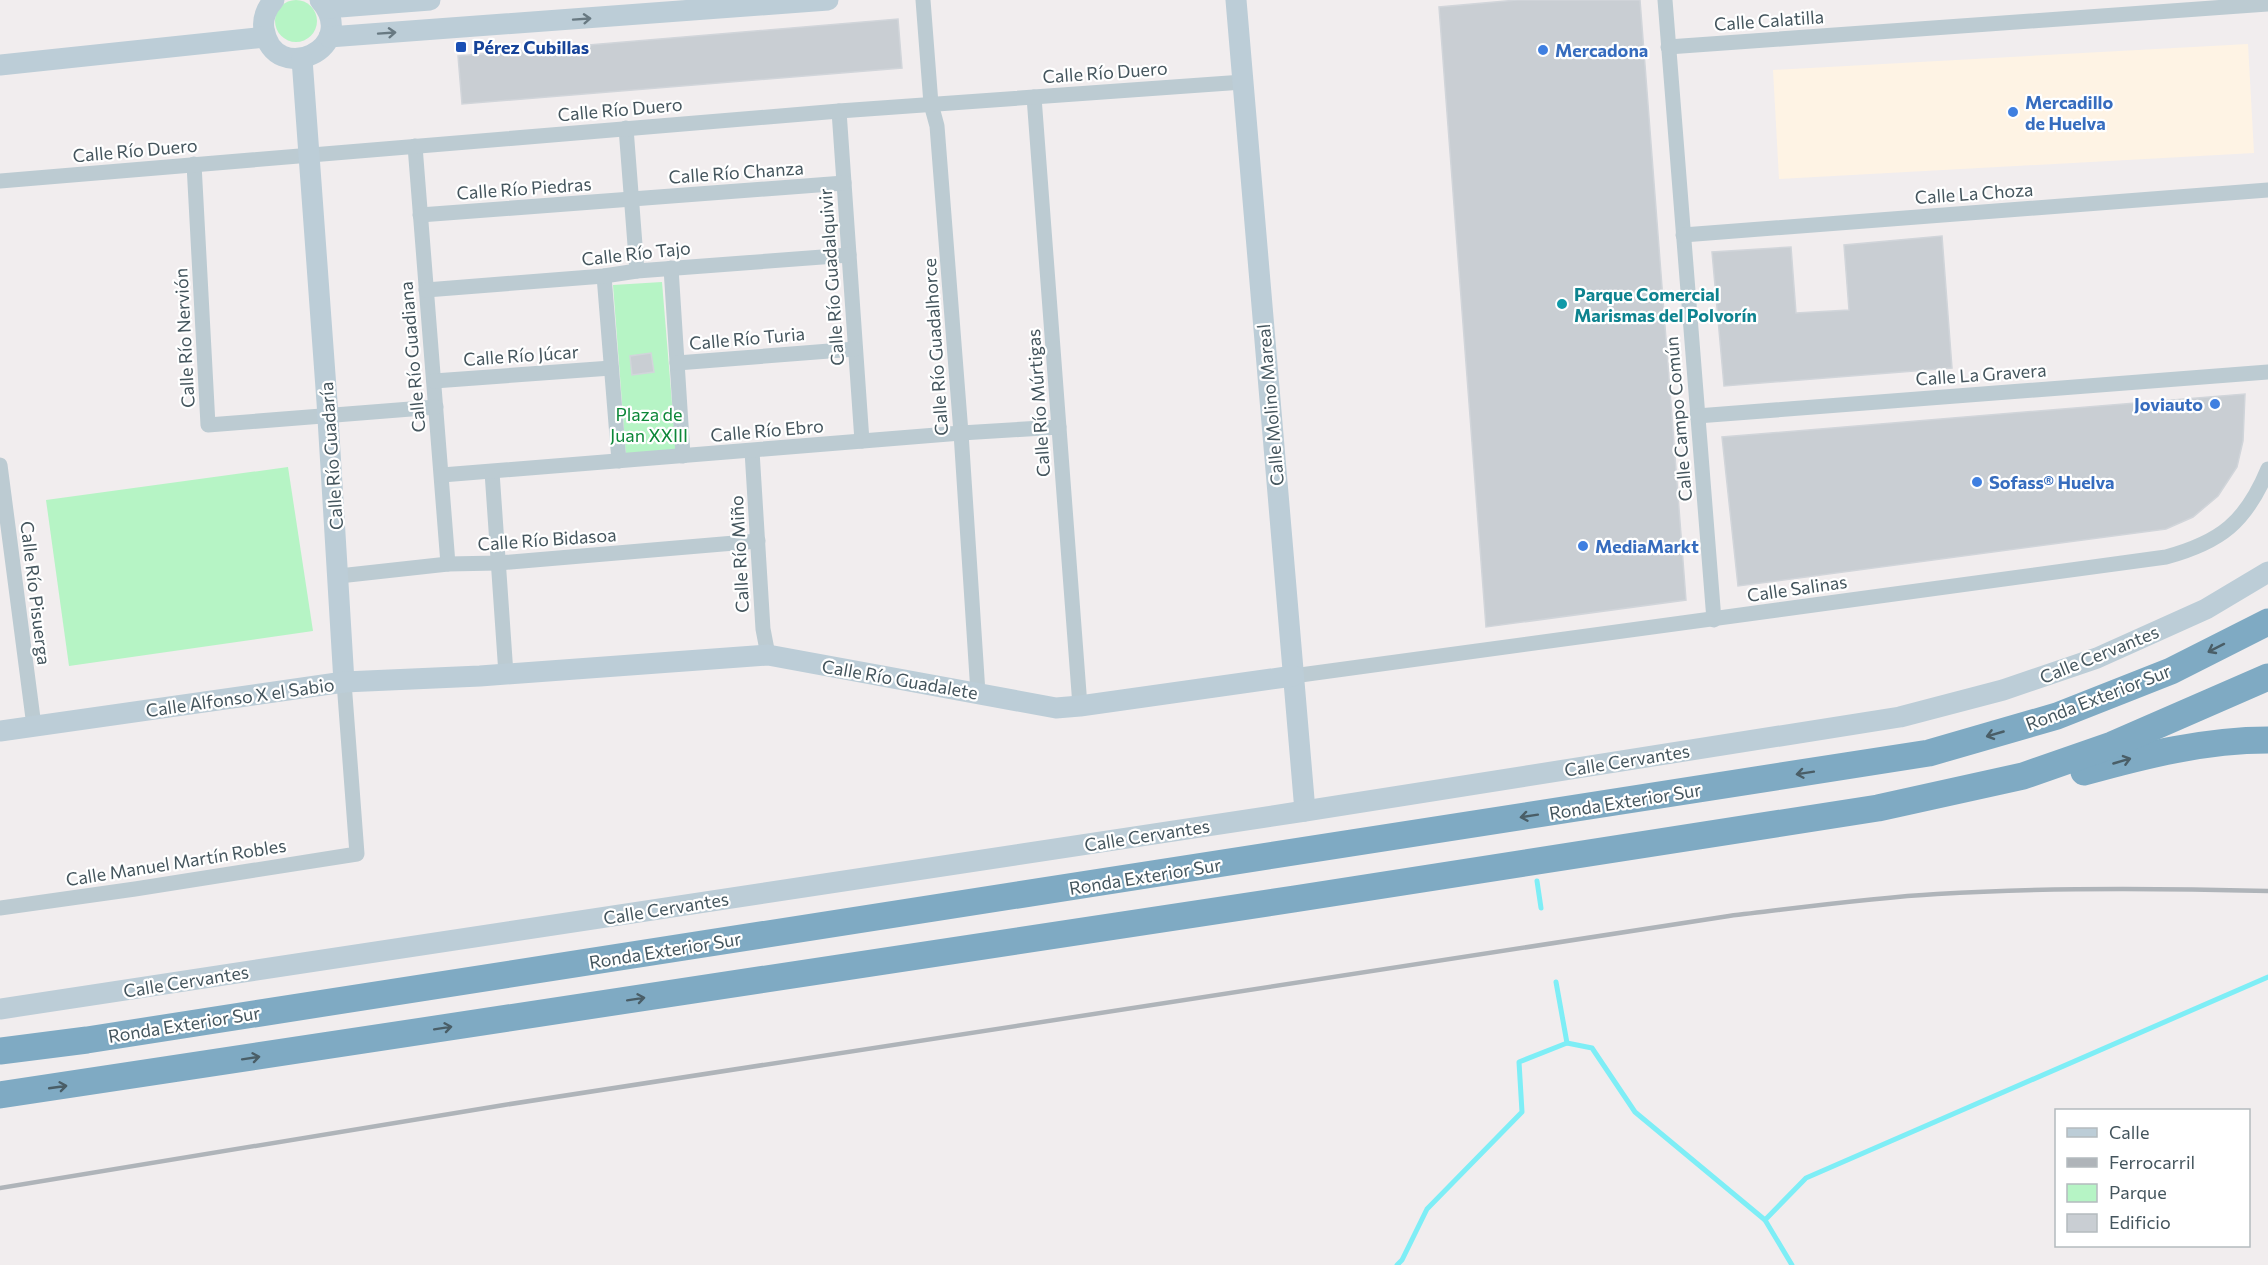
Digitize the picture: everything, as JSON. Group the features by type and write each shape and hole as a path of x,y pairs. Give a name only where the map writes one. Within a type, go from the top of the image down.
{"highway":[{"name":"Ronda Exterior Sur","path":"0,1051 111,1036 1929,753 2057,716 2171,671 2268,622"},
{"path":"0,1095 1259,905 1878,808 2023,776 2112,745 2268,676"},
{"path":"2023,776 2080,773 2148,754 2180,748 2212,743 2268,740"}],"street":[{"path":"274,0 265,13 263,25 265,37 279,54 302,59 322,48 329,37 331,28 323,4 430,0"},
{"path":"329,37 828,0"},
{"name":"Calle Río Guadalhorce","path":"923,0 931,104 937,126 962,433 978,693"},
{"name":"Calle Molino Mareal","path":"1236,0 1305,811"},
{"name":"Calle Campo Común","path":"1665,0 1714,620"},
{"name":"Calle Calatilla","path":"1668,47 2268,4"},
{"path":"0,65 265,37"},
{"name":"Calle Río Guadaría","path":"302,59 357,854"},
{"name":"Calle Río Duero","path":"0,181 838,111 1243,82"},
{"name":"Calle Río Múrtigas","path":"1034,97 1080,706"},
{"name":"Calle Río Guadalquivir","path":"838,111 862,441"},
{"path":"626,128 637,271"},
{"name":"Calle Río Guadiana","path":"414,146 448,564"},
{"name":"Calle Río Nervión","path":"194,164 208,425 436,407"},
{"name":"Calle Río Chanza","path":"632,199 844,183"},
{"name":"Calle La Choza","path":"1683,235 2268,190"},
{"name":"Calle Río Piedras","path":"420,215 632,199"},
{"name":"Calle Río Tajo","path":"426,290 849,255"},
{"path":"671,268 683,456"},
{"path":"604,276 620,461"},
{"name":"Calle Río Turia","path":"677,363 855,349"},
{"name":"Calle Río Júcar","path":"434,381 611,368"},
{"name":"Calle La Gravera","path":"1697,416 2268,372"},
{"name":"Calle Río Ebro","path":"442,475 1059,427"},
{"name":"Calle Río Miño","path":"752,451 763,629 768,655"},
{"name":"Calle Río Pisuerga","path":"0,465 3,514 34,726"},
{"name":"Calle Salinas","path":"1293,676 2166,557 2194,550 2220,536 2242,516 2259,492 2268,469"},
{"path":"492,472 506,674"},
{"name":"Calle Río Bidasoa","path":"339,576 448,564 498,563 758,541"},
{"name":"Calle Cervantes","path":"0,1009 1305,811 1900,717 2003,690 2097,658 2206,609 2268,572"},
{"name":"Calle Río Guadalete","path":"480,676 768,655 1056,708 1293,676"},
{"name":"Calle Alfonso X el Sabio","path":"0,731 344,682 480,676"},
{"name":"Calle Manuel Martín Robles","path":"0,908 357,854"}],"shaded area":[{"name":"Mercadillo de Huelva","path":"2248,44 2254,153 1779,179 1773,70"}],"green space":[{"path":"296,0 311,6 317,21 311,36 296,42 281,36 275,21 281,6"},
{"name":"Plaza de Juan XXIII","path":"662,282 676,452 626,455 613,285"},
{"path":"288,467 313,631 69,666 46,500"}],"building":[{"name":"Parque Comercial Marismas del Polvorín","path":"1517,0 1640,0 1686,600 1486,627 1439,7"},
{"path":"898,19 902,68 462,104 458,56"},
{"path":"1942,236 1952,368 1724,386 1712,252 1791,247 1796,313 1849,310 1844,245"},
{"path":"651,353 654,372 632,375 630,356"},
{"name":"Sofass® Huelva","path":"2245,394 2243,441 2237,467 2218,496 2193,517 2166,529 1738,586 1722,437"}],"waterway":[{"path":"1537,881 1541,908"},
{"path":"1765,1220 1806,1178 2268,977"},
{"path":"1556,982 1567,1043"},
{"path":"1397,1265 1402,1260 1427,1209 1522,1112 1519,1062 1567,1043 1592,1048 1635,1112 1765,1220 1792,1265"}],"railway":[{"path":"0,1188 504,1105 1729,916 1885,898 2020,890 2268,891"}],"place":[{"name":"Pérez Cubillas","path":"461,47"},
{"name":"Mercadona","path":"1543,50"},
{"name":"Mercadillo de Huelva","path":"2013,112"},
{"name":"Parque Comercial Marismas del Polvorín","path":"1562,304"},
{"name":"Joviauto","path":"2215,404"},
{"name":"Sofass® Huelva","path":"1977,482"},
{"name":"MediaMarkt","path":"1583,546"}]}
